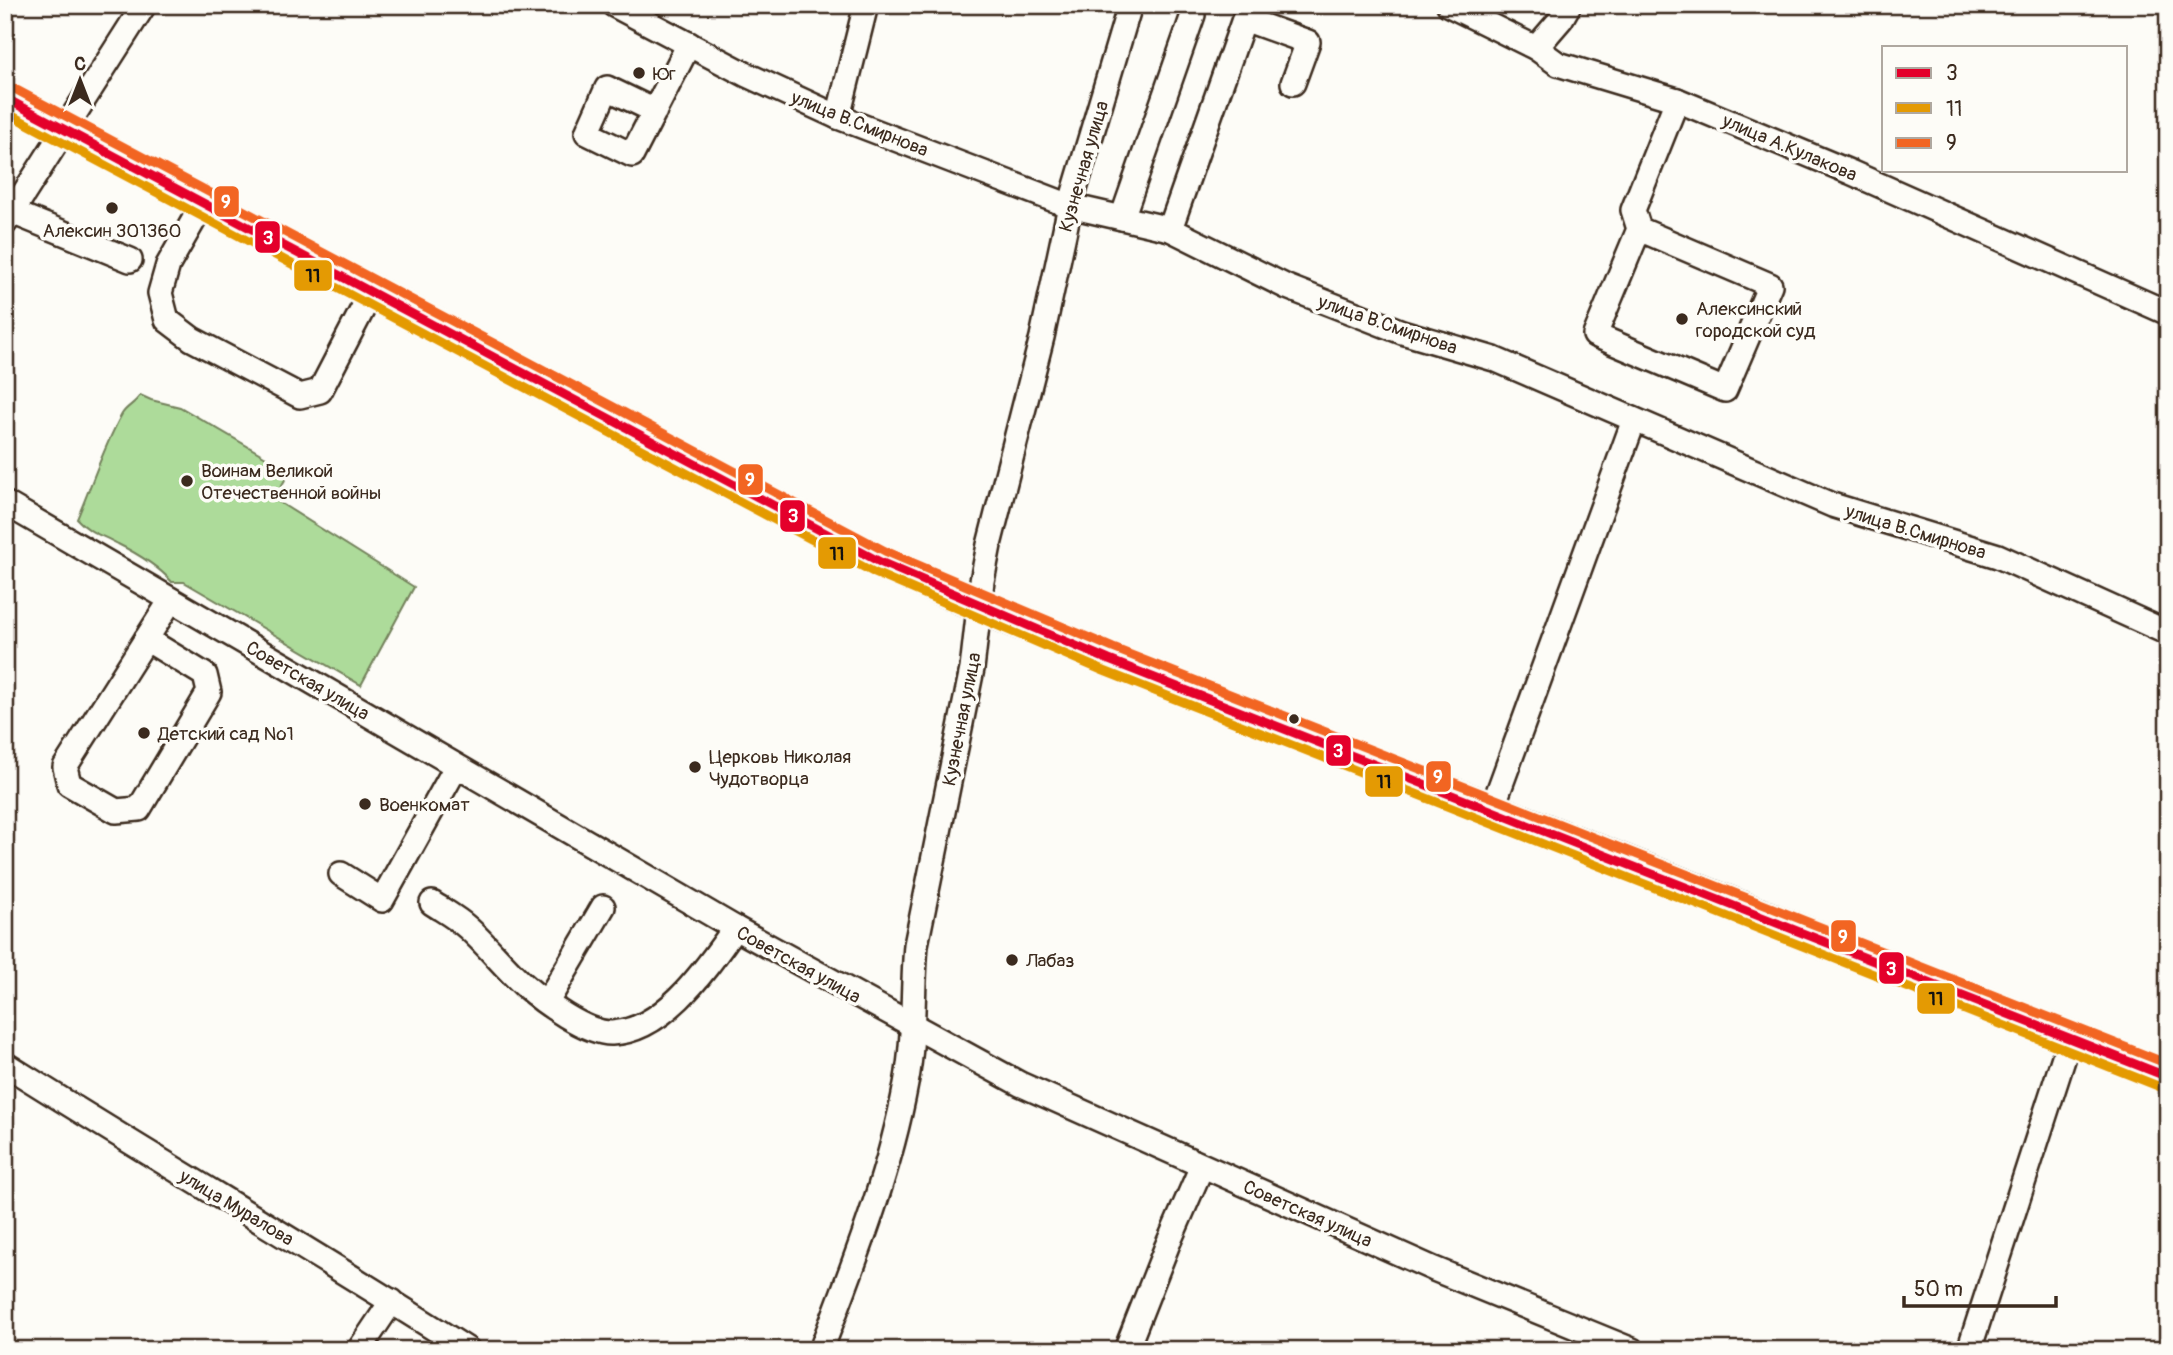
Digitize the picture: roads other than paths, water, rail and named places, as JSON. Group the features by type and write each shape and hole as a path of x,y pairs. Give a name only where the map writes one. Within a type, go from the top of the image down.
{"main road":[{"path":"5,98 880,562 979,607 2168,1077"}],"street":[{"path":"130,260 9,218 144,5"},
{"name":"улица В.Смирнова","path":"614,5 747,75 838,117 1070,206 1170,229 1287,287 1402,332 1494,359 1832,505 1998,556 2168,633"},
{"path":"838,117 866,5"},
{"name":"Кузнечная улица","path":"821,1350 869,1223 890,1153 906,1084 914,1028 912,988 916,945 972,669 989,545 1042,337 1070,206 1130,5"},
{"name":"улица А.Кулакова","path":"1449,5 1536,48 1558,64 1677,100 1850,172 2168,313"},
{"path":"1536,48 1561,19 1569,5"},
{"path":"1122,218 1193,15"},
{"path":"1170,229 1244,19 1308,42 1293,83"},
{"path":"655,111 689,44"},
{"path":"1639,229 1770,285 1726,390 1595,335 1639,229 1633,210 1677,100"},
{"path":"203,204 168,265 160,293 167,320 192,339 300,396 320,391 371,293"},
{"path":"1492,809 1634,420"},
{"name":"Советская улица","path":"5,503 735,928 1020,1084 1434,1269 1632,1350"},
{"path":"146,639 205,675 209,692 139,809 116,811 69,784 65,767 146,639 172,600"},
{"path":"341,874 382,900 456,767"},
{"path":"432,903 466,926 525,986 547,1002 584,1026 611,1033 636,1028 662,1014 704,971 735,928"},
{"path":"547,1002 603,907"},
{"path":"1969,1350 2070,1038"},
{"name":"улица Муралова","path":"5,1064 468,1350"},
{"path":"1126,1350 1202,1166"},
{"path":"359,1350 391,1301"}],"place":[{"name":"Юг","path":"639,73"},
{"name":"Алексин 301360","path":"112,208"},
{"name":"Алексинский городской суд","path":"1682,319"},
{"name":"Воинам Великой Отечественной войны","path":"187,481"},
{"name":"Детский сад №1","path":"144,733"},
{"name":"Церковь Николая Чудотворца","path":"695,767"},
{"name":"Военкомат","path":"365,804"},
{"name":"Лабаз","path":"1012,960"}]}
